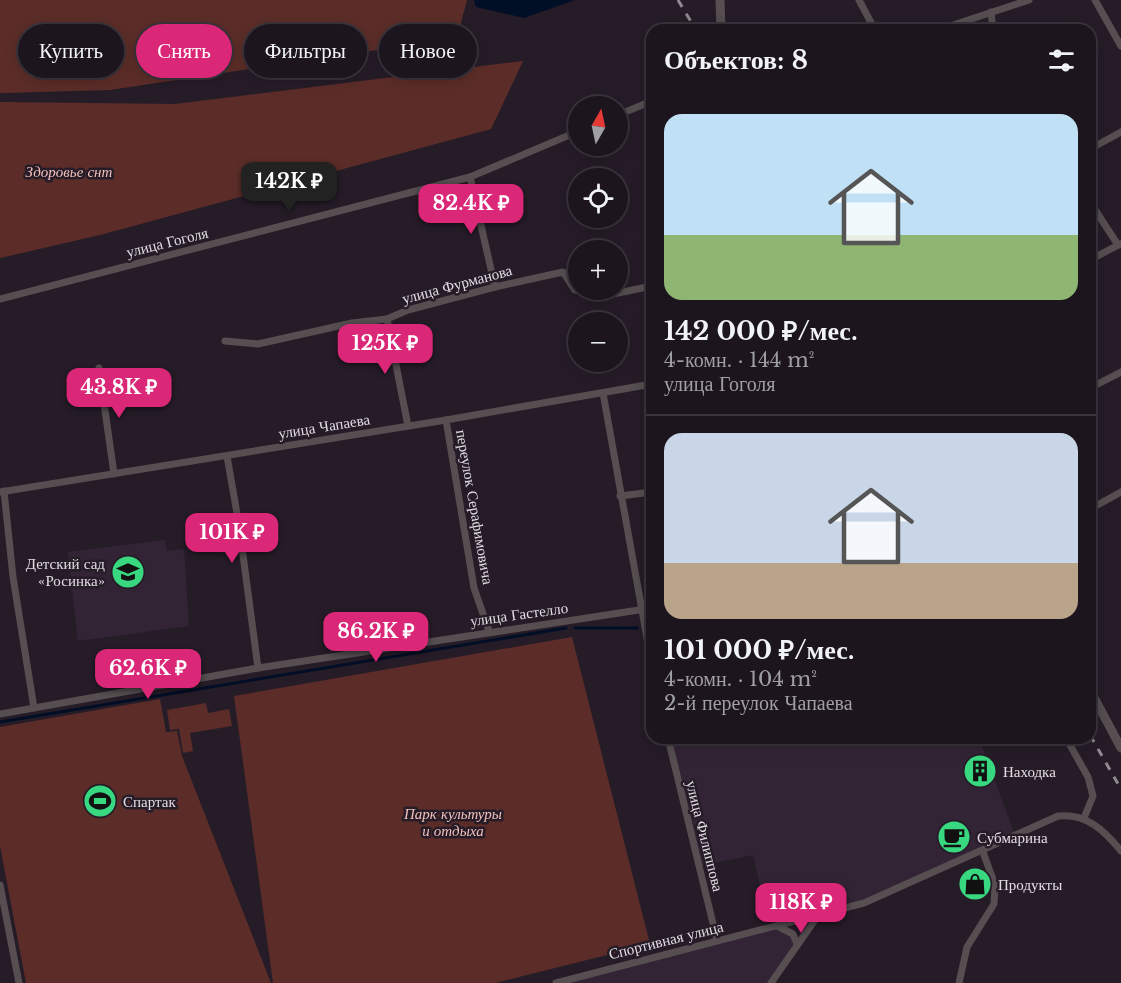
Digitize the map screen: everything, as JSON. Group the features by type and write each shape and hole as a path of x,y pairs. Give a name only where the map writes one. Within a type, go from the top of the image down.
{"street":[{"path":"720,0 721,24"},
{"path":"859,0 872,24"},
{"path":"956,24 1029,0"},
{"path":"1095,0 1121,46"},
{"path":"991,12 992,24"},
{"path":"628,111 646,103"},
{"path":"1096,146 1121,132"},
{"name":"улица Гоголя","path":"0,298 470,177 568,136"},
{"path":"470,177 495,286"},
{"path":"1096,211 1119,244 1096,257"},
{"name":"улица Фурманова","path":"225,340 258,344 352,323 387,319 408,310 495,286 563,272 575,290 594,295 646,287"},
{"path":"387,319 408,426"},
{"path":"99,368 114,474"},
{"path":"1096,385 1121,372"},
{"name":"улица Чапаева","path":"2,491 446,420 646,385"},
{"path":"603,393 646,635"},
{"name":"переулок Серафимовича","path":"446,420 474,588 489,631"},
{"path":"227,456 239,525 258,668"},
{"path":"2,491 34,708"},
{"path":"1096,506 1121,492"},
{"path":"620,496 646,493"},
{"name":"улица Гастелло","path":"0,714 258,668 489,631 646,609"},
{"path":"1096,701 1121,748"},
{"name":"улица Филиппова","path":"669,744 717,940"},
{"path":"1069,744 1088,777 1093,796 1084,818 1101,829 1121,851"},
{"name":"Спортивная улица","path":"556,983 717,940 818,917 896,891 983,852 1047,819 1071,814 1084,818"},
{"path":"959,983 967,947 994,904 995,885 983,852"},
{"path":"0,885 19,983"},
{"path":"771,983 818,917"},
{"path":"779,927 794,934 797,944"}],"shaded area":[{"name":"Детский сад «Росинка»","path":"165,540 167,551 184,549 189,626 78,641 68,552"},
{"path":"669,744 981,744 1015,835 896,891 781,926 789,930 797,944 771,983 556,983 779,927 764,903 753,855 699,866"}],"green space":[{"path":"0,0 467,0 461,24 379,24 379,50 367,51 367,24 244,24 244,70 232,72 232,24 136,24 136,78 190,78 110,90 0,93"},
{"name":"Здоровье снт","path":"523,61 491,129 100,235 0,258 0,102 175,104 385,78 477,78 477,67"},
{"name":"Парк культуры и отдыха","path":"572,637 649,940 639,947 495,983 273,983 234,696"},
{"name":"Спартак","path":"160,699 166,732 177,731 182,756 271,983 26,983 0,846 0,727"},
{"path":"206,703 208,713 229,709 232,726 190,733 193,751 183,753 179,729 170,730 167,710"}],"water":[{"path":"474,0 575,0 524,18 476,7"}],"waterway":[{"path":"0,722 566,628"},
{"path":"575,628 637,628"}],"railway":[{"path":"678,0 692,24"},
{"path":"1095,744 1121,789"}],"place":[{"name":"Детский сад «Росинка»","path":"128,572"},
{"name":"Находка","path":"980,771"},
{"name":"Спартак","path":"100,801"},
{"name":"Субмарина","path":"954,837"},
{"name":"Продукты","path":"975,884"}]}
